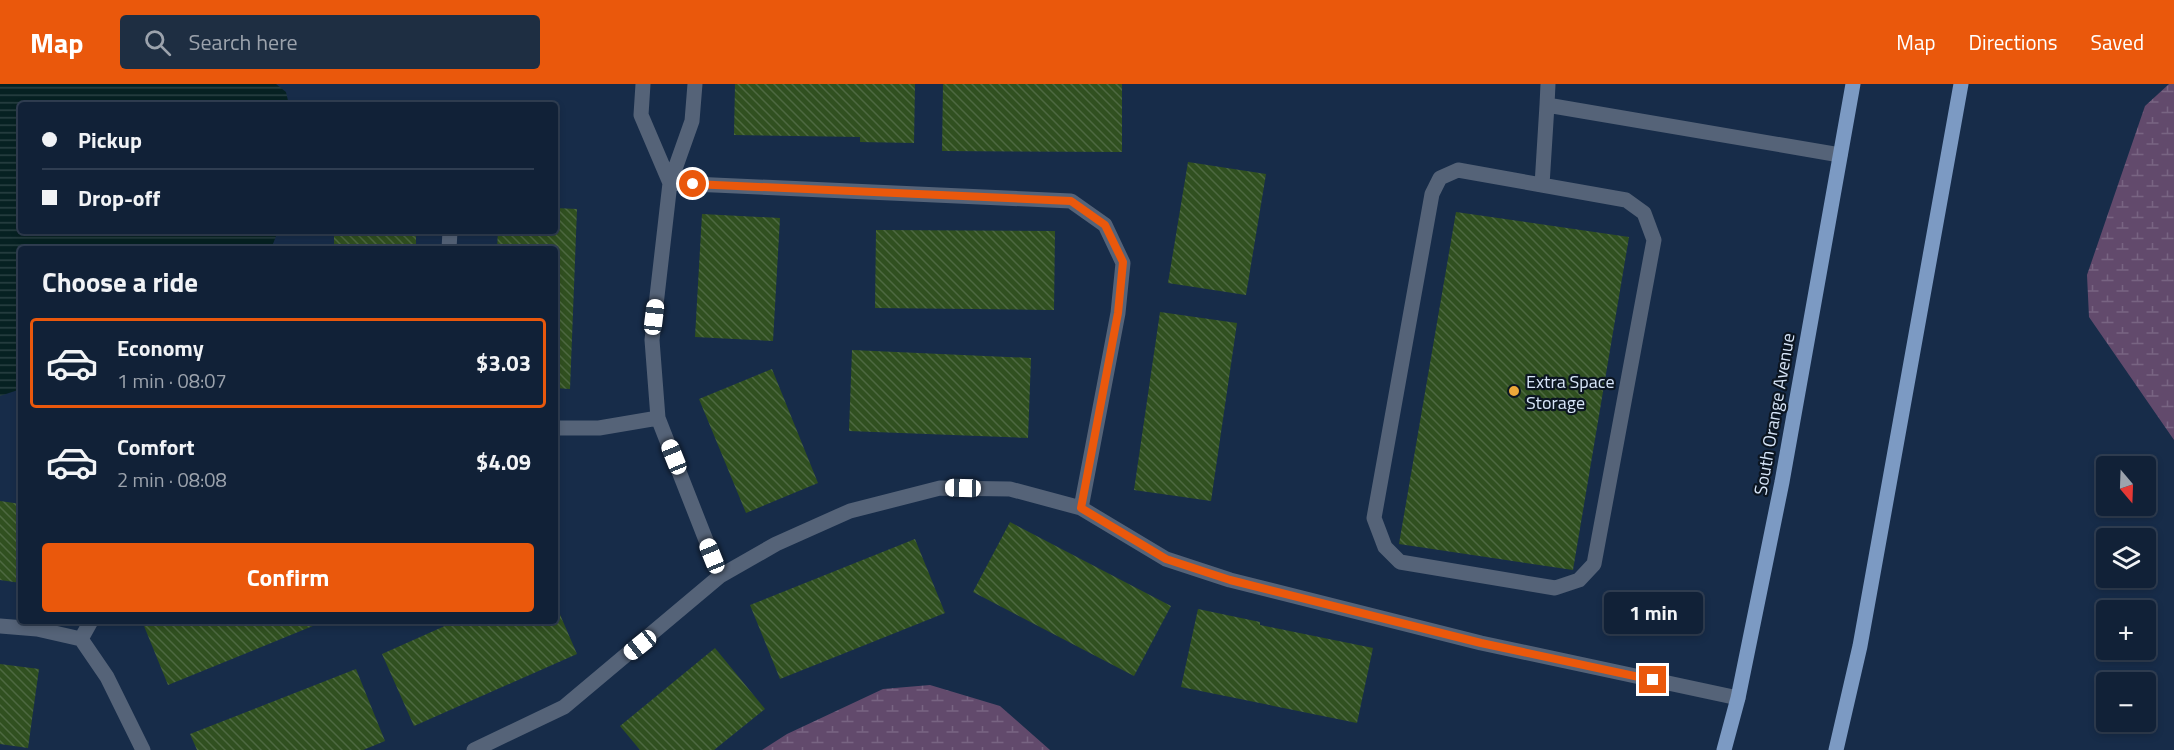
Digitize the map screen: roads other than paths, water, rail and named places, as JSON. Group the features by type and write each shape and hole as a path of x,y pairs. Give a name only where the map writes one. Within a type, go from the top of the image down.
{"main road":[{"name":"South Orange Avenue","path":"1724,750 1738,698 1782,482 1853,84"},
{"path":"1836,750 1864,624 1961,84"}],"lane":[{"path":"643,84 641,115 670,183"},
{"path":"695,84 692,121 670,183 652,340 658,418 720,576"},
{"path":"1542,185 1548,84"},
{"path":"1547,105 1840,155"},
{"path":"1458,170 1542,185 1626,200 1644,213 1654,240 1594,564 1579,580 1555,588 1400,562 1384,547 1374,518 1432,194 1440,178 1458,170"},
{"path":"670,183 1071,201 1105,225 1123,262 1118,313 1081,508"},
{"path":"558,428 599,428 658,418"},
{"path":"474,750 564,707 720,576 776,544 850,511 940,488 1010,489 1081,508 1166,559 1230,580 1481,643 1738,698"},
{"path":"81,639 89,624"},
{"path":"0,626 37,629 81,639 107,677 143,750"}],"place":[{"name":"Extra Space Storage","path":"1514,391"}]}
